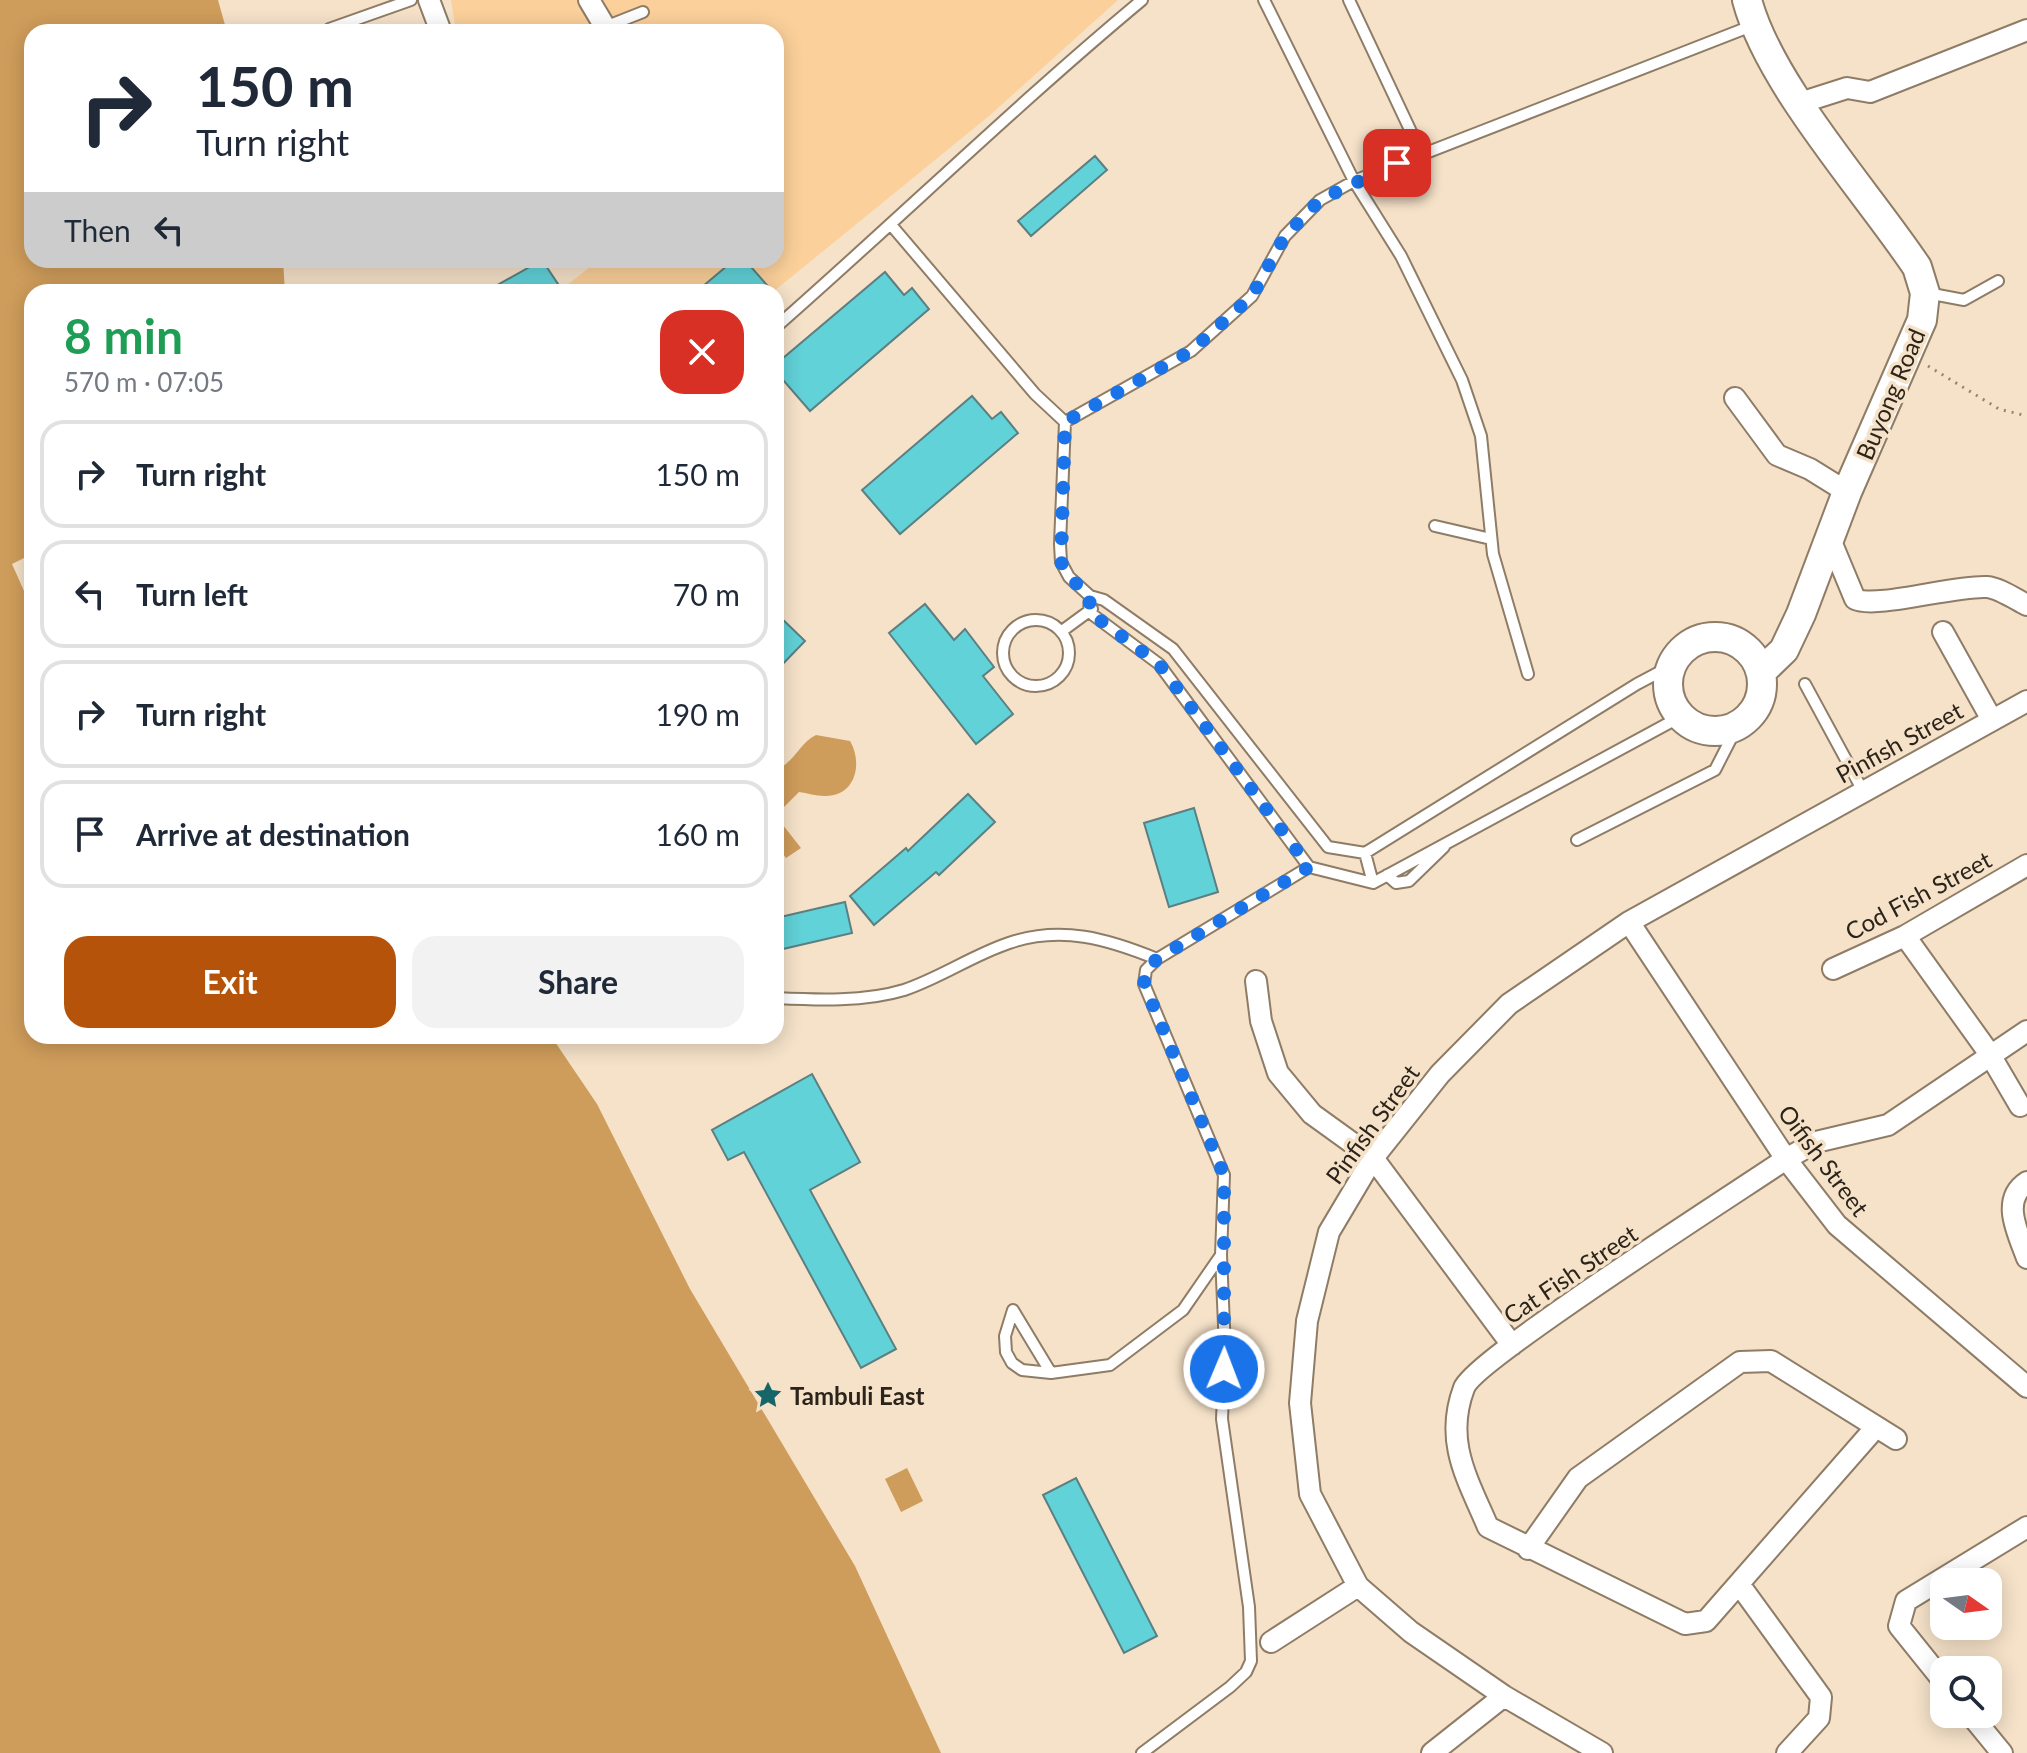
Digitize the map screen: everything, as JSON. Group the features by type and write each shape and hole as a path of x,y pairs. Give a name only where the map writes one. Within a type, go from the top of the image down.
{"street":[{"path":"429,0 438,24"},
{"path":"589,0 603,24"},
{"path":"1750,13 1800,103 1917,267 1925,293"},
{"path":"1800,103 1847,88 1870,92 2027,30"},
{"name":"Buyong Road","path":"1761,672 1784,650 1815,585 1847,492 1922,320 1925,293"},
{"path":"1735,398 1777,455 1810,469 1847,492"},
{"path":"1830,539 1855,599 1865,603 1923,592 1989,587 2023,597"},
{"path":"1943,632 1992,720"},
{"path":"1718,637 1740,645 1754,657 1761,672 1763,689 1757,708 1737,727 1727,730 1702,730 1680,717 1668,693 1671,666 1684,648 1695,641 1718,637"},
{"name":"Pinfish Street","path":"1602,1753 1504,1696 1411,1632 1358,1586 1310,1494 1300,1403 1307,1321 1329,1232 1373,1158 1440,1074 1509,1004 1629,922 2027,701"},
{"name":"Cod Fish Street","path":"1833,969 1905,936 2027,865"},
{"name":"Oifish Street","path":"1629,922 1786,1159 1837,1225 2027,1387"},
{"path":"1905,936 1989,1053 2020,1106"},
{"path":"1256,981 1261,1021 1278,1073 1312,1114 1373,1158 1512,1345"},
{"name":"Cat Fish Street","path":"1739,1584 1706,1621 1685,1624 1488,1527 1458,1456 1454,1422 1465,1384 1512,1345 1786,1159 1816,1142 1888,1125 1989,1053 2027,1031"},
{"path":"2027,1182 2015,1190 2011,1201 2027,1258"},
{"path":"1528,1549 1578,1478 1740,1362 1771,1361 1896,1439"},
{"path":"1787,1753 1819,1718 1821,1697 1739,1584 1876,1427"},
{"path":"1930,1665 1899,1626 1906,1601 2027,1527"},
{"path":"1271,1642 1358,1586"},
{"path":"1432,1753 1504,1696"},
{"path":"1980,1728 1997,1751"}],"lane":[{"path":"343,24 411,0"},
{"path":"784,320 892,226 1073,57 1142,0"},
{"path":"1264,0 1354,181 1401,256 1462,380 1481,436 1491,539 1528,674"},
{"path":"1349,0 1421,153"},
{"path":"618,24 643,12"},
{"path":"1065,422 1191,351 1252,296 1285,236 1320,200 1354,181 1750,13"},
{"path":"892,226 1035,394 1065,422 1061,562 1069,577 1090,596 1104,600 1173,649 1328,847 1365,853 1671,666"},
{"path":"1925,293 1964,300 1998,281"},
{"path":"1435,526 1491,539"},
{"path":"1089,612 1090,596"},
{"path":"1062,631 1104,600"},
{"path":"1089,612 1159,664 1309,867 1373,883 1455,835 1680,717"},
{"path":"1041,619 1062,631 1070,653 1062,675 1042,687 1019,684 1003,666 1003,642 1018,624 1041,619"},
{"path":"1133,643 1147,629"},
{"path":"1159,664 1173,649"},
{"path":"1805,684 1863,791"},
{"path":"1577,840 1715,770 1737,727"},
{"path":"1387,875 1396,883 1409,881 1455,835"},
{"path":"1365,853 1373,883"},
{"path":"1142,1753 1230,1687 1246,1672 1251,1661 1249,1607 1222,1419 1225,1349 1221,1255 1224,1175 1144,984 1146,970 1157,959 1309,867"},
{"path":"784,998 813,999 902,991 1007,943 1040,934 1105,939 1157,959"},
{"path":"1051,1373 1013,1310 1005,1336 1006,1352 1012,1363 1022,1370 1051,1373 1110,1365 1183,1310 1221,1255"}],"path":[{"path":"1907,353 1999,409 2027,416"}],"shaded area":[{"path":"0,0 218,0 225,24 24,24 24,268 284,268 284,284 24,284 24,558 12,564 24,591 24,1044 556,1044 597,1104 690,1289 855,1566 941,1753 0,1753"},
{"path":"451,0 1118,0 989,116 783,284 568,284 589,268 784,268 784,24 455,24"},
{"path":"816,735 850,741 856,759 854,777 850,785 835,795 799,792 784,807 784,765"},
{"path":"784,826 801,848 786,858 784,855"},
{"path":"907,1468 923,1501 901,1512 885,1479"}],"building":[{"path":"1095,156 1107,170 1031,236 1018,221"},
{"path":"528,268 547,268 558,284 499,284"},
{"path":"724,268 752,268 766,284 706,284"},
{"path":"885,272 904,295 912,288 929,309 810,411 784,381 784,357"},
{"path":"972,396 992,419 1001,412 1018,433 900,534 862,490"},
{"path":"925,604 954,640 965,629 994,667 983,676 1013,714 976,744 889,633"},
{"path":"784,621 805,641 784,663"},
{"path":"968,794 995,822 939,875 936,872 874,925 850,896 906,848 908,851"},
{"path":"1194,808 1218,892 1169,907 1144,823"},
{"path":"845,902 852,933 784,949 784,916"},
{"path":"812,1074 860,1162 810,1190 896,1349 861,1368 744,1152 728,1160 712,1130"},
{"path":"1076,1478 1157,1636 1124,1653 1043,1495"}],"place":[{"name":"Tambuli East","path":"768,1395"}],"route":[{"path":"1224,1369 1221,1255 1224,1175 1144,984 1146,970 1157,959 1309,867 1254,798 1159,664 1089,612 1090,596 1069,577 1061,562 1060,544 1065,422 1191,351 1252,296 1285,236 1320,200 1397,163"}]}
